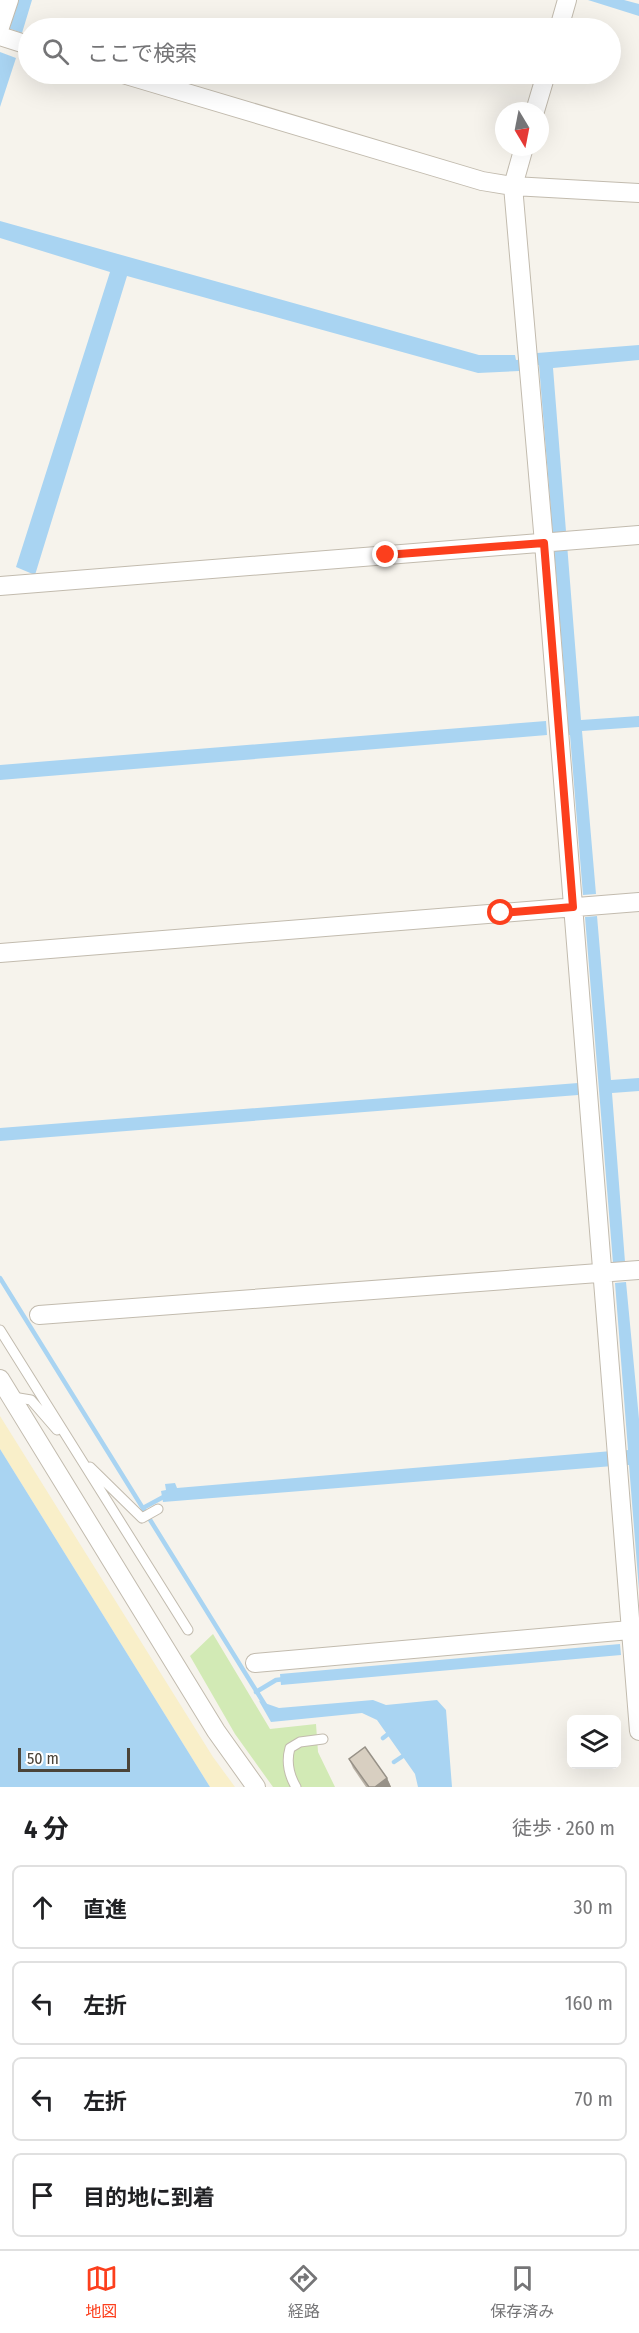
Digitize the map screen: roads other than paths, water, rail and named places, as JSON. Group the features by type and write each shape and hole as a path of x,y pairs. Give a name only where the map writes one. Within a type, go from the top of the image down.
{"street":[{"path":"9,0 11,38"},
{"path":"562,18 567,0"},
{"path":"157,84 482,181 513,186 639,193"},
{"path":"538,102 543,84"},
{"path":"521,156 513,186 544,543 639,1731"},
{"path":"0,586 639,535"},
{"path":"0,953 639,902"},
{"path":"39,1315 639,1270"},
{"path":"0,1379 216,1731 256,1787"},
{"path":"255,1663 633,1647"}],"lane":[{"path":"0,1330 188,1630"},
{"path":"11,1397 31,1400 80,1457 142,1518 158,1509"},
{"path":"296,1787 287,1758 290,1748 300,1742 323,1739"}],"water":[{"path":"17,0 32,0 27,18 18,18 18,32 8,28"},
{"path":"588,0 624,0 639,4 639,16"},
{"path":"0,52 16,58 0,107"},
{"path":"0,221 479,355 515,355 516,360 537,358 537,353 639,345 639,360 553,368 581,720 639,716 639,727 582,731 596,894 583,895 570,735 567,735 565,721 568,720 539,365 519,366 519,371 478,373 127,276 35,575 16,567 110,272 0,238"},
{"path":"546,721 547,735 0,780 0,765"},
{"path":"597,916 611,1080 639,1078 639,1091 612,1093 625,1262 613,1263 585,917"},
{"path":"578,1083 578,1095 0,1141 0,1128"},
{"path":"626,1282 639,1419 639,1590 629,1465 622,1465 621,1451 628,1450 615,1283"},
{"path":"0,1449 210,1787 0,1787"},
{"path":"612,1451 613,1466 163,1502 161,1491 166,1490 165,1484 175,1483 177,1488"},
{"path":"620,1644 621,1655 281,1685 280,1674"},
{"path":"373,1700 386,1705 437,1700 446,1710 452,1787 418,1787 415,1774 377,1720 362,1713 271,1722 259,1701 279,1708"}],"waterway":[{"path":"0,1278 265,1705"},
{"path":"143,1508 167,1495"},
{"path":"256,1692 276,1680 285,1679"},
{"path":"383,1738 392,1731"},
{"path":"394,1762 406,1754"}]}
